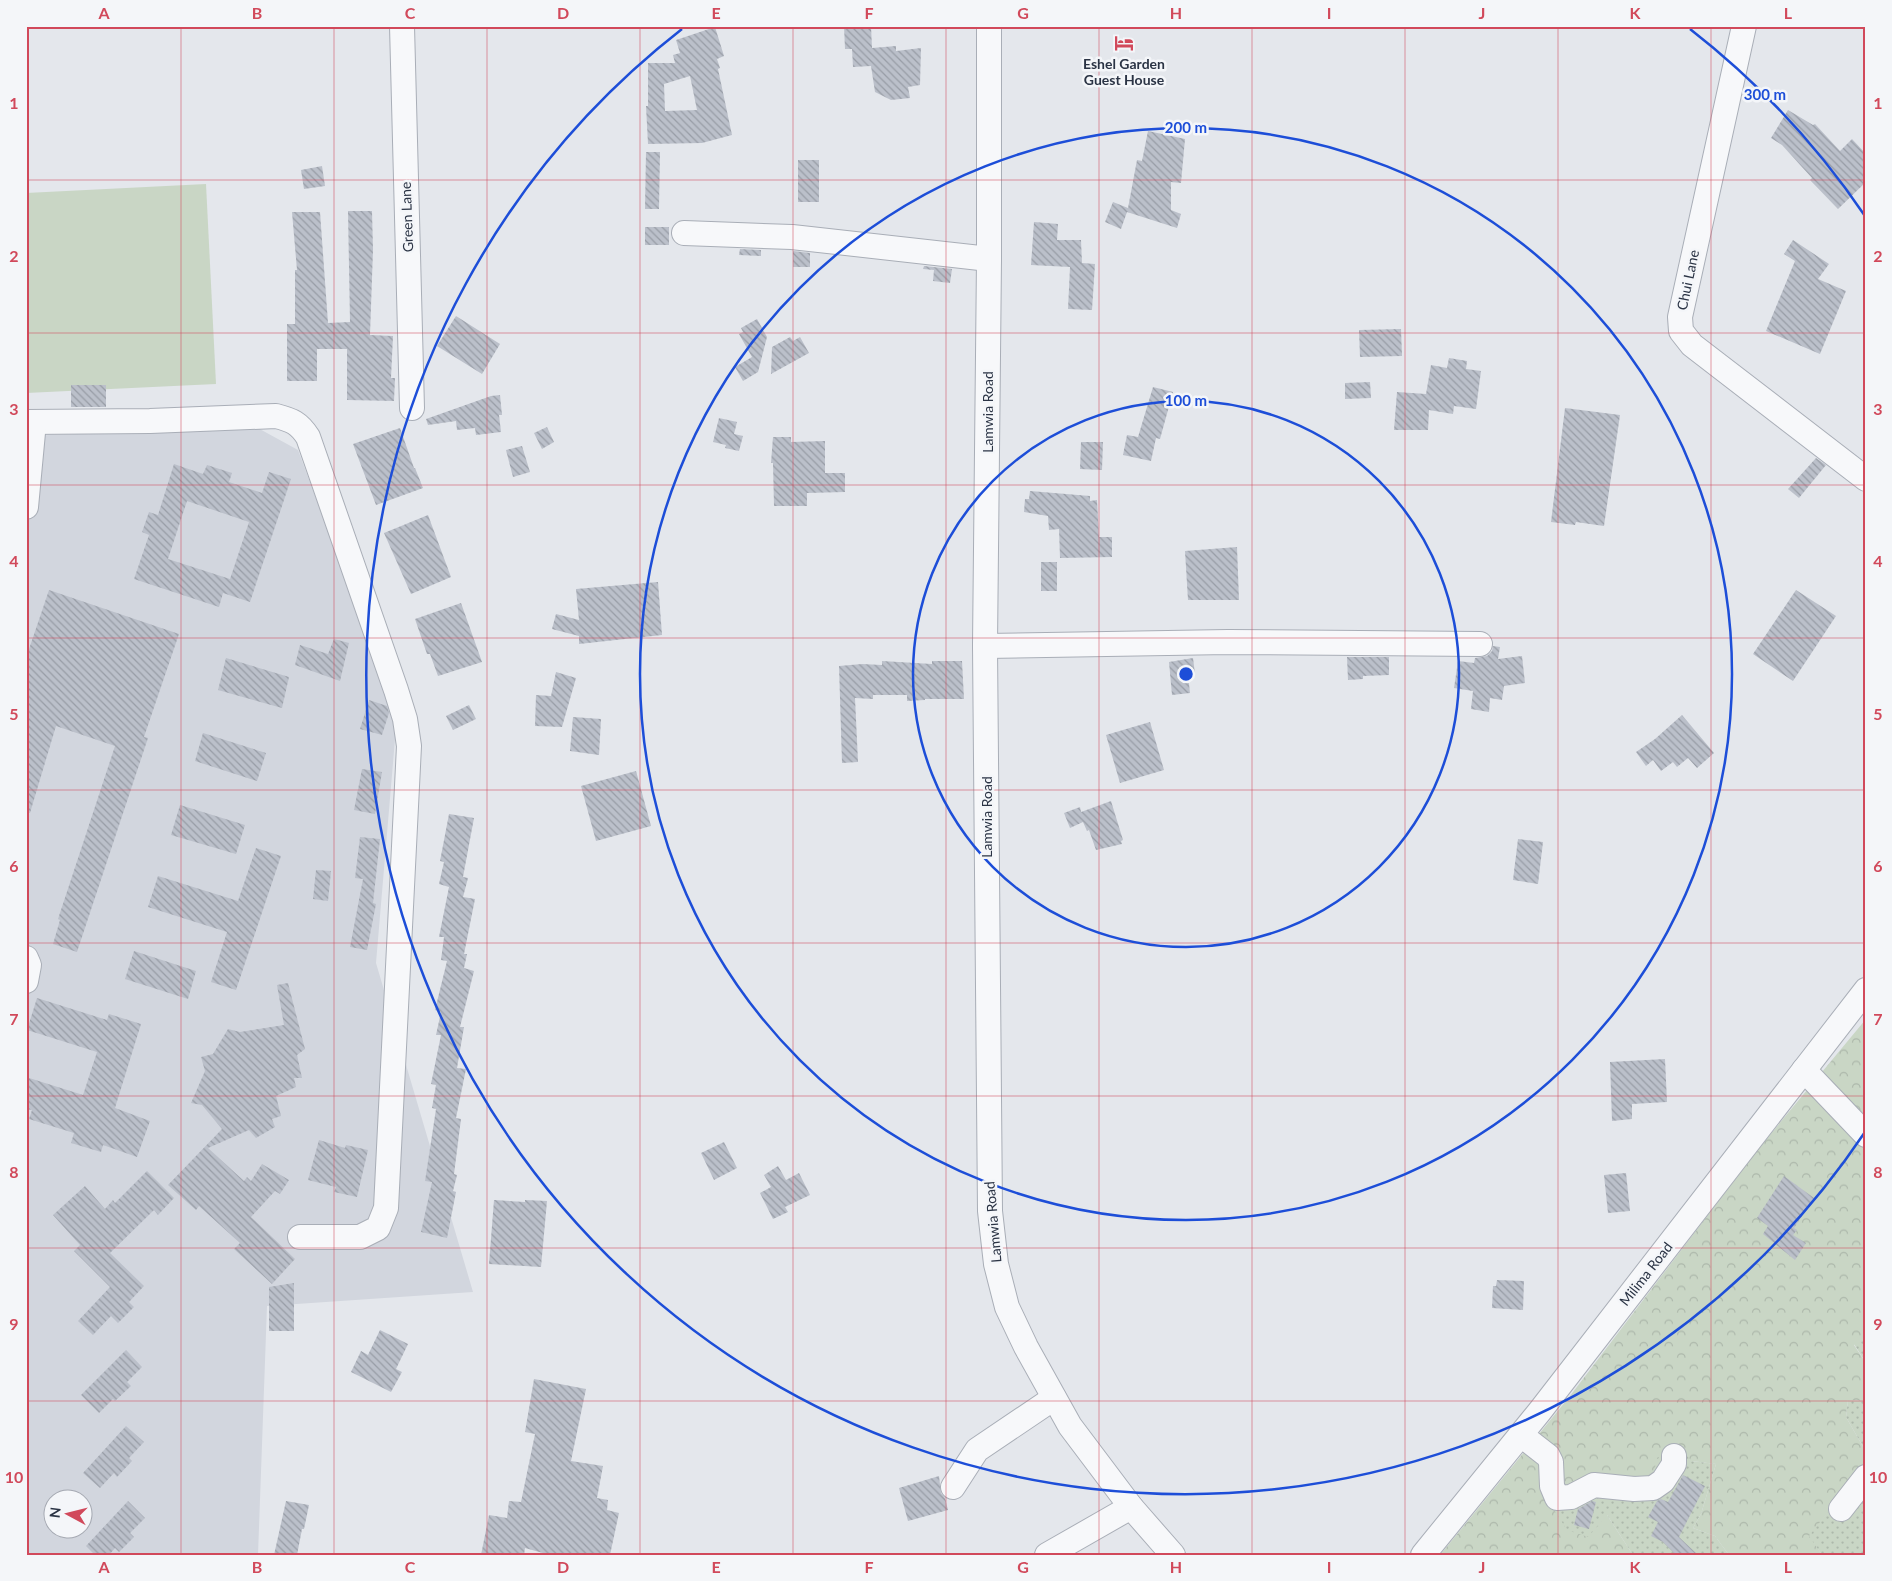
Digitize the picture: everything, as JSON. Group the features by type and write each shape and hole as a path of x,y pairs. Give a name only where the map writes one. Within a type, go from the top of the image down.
{"street":[{"name":"Green Lane","path":"402,26 412,408"},
{"name":"Lamwia Road","path":"989,26 989,259 985,646 990,1211 996,1264 1007,1306 1026,1347 1070,1426 1131,1507 1173,1555"},
{"name":"Chui Lane","path":"1743,27 1680,317 1681,331 1692,345 1866,479"},
{"path":"684,233 792,237 989,259"},
{"path":"26,507 30,422 144,421 276,416 300,425 308,437 396,690 405,719 409,754 386,1208 378,1228 360,1237 300,1237"},
{"path":"985,646 1228,642 1480,644"},
{"path":"26,958 29,965 26,981"},
{"name":"Milima Road","path":"1423,1555 1521,1435 1866,990"},
{"path":"1804,1070 1866,1135"},
{"path":"953,1487 977,1450 1054,1398"},
{"path":"1521,1435 1548,1456 1551,1462 1552,1486 1557,1498 1571,1497 1594,1485 1634,1489 1653,1488 1663,1482 1674,1464 1674,1456"},
{"path":"1841,1510 1866,1477"},
{"path":"1047,1555 1131,1507"}],"shaded area":[{"path":"256,427 298,450 397,716 376,963 473,1292 267,1306 258,1555 26,1555 26,436"}],"green space":[{"path":"206,184 216,384 26,393 26,193"},
{"path":"1866,1019 1866,1337 1854,1345 1866,1363 1866,1401 1848,1400 1846,1417 1866,1452 1866,1460 1810,1536 1822,1555 1729,1555 1715,1536 1693,1528 1701,1514 1716,1464 1691,1461 1652,1482 1607,1515 1633,1555 1440,1555 1570,1396 1759,1148"},
{"path":"1866,1337 1866,1363 1854,1344"},
{"path":"1848,1400 1866,1401 1866,1452 1846,1417"},
{"path":"1678,1444 1691,1461 1716,1464 1701,1514 1693,1528 1715,1536 1729,1555 1633,1555 1607,1515 1588,1537 1567,1530 1551,1505 1551,1492 1584,1476 1617,1477 1652,1482 1657,1458"},
{"path":"1866,1460 1866,1555 1822,1555 1809,1536"}],"building":[{"path":"844,26 871,26 872,48 896,46 896,51 921,48 920,85 908,87 910,98 891,100 875,92 871,66 853,67 852,49 845,49"},
{"path":"715,27 724,56 717,59 720,68 718,69 732,135 702,143 648,144 646,106 648,106 648,63 675,63 673,55 680,53 676,40","holes":["690,76 697,110 665,111 664,84"]},
{"path":"1788,110 1813,125 1815,124 1840,151 1852,139 1866,154 1866,182 1838,209 1810,180 1812,178 1782,145 1771,138"},
{"path":"1148,131 1185,139 1181,183 1171,182 1171,210 1181,214 1177,228 1127,212 1121,229 1105,222 1113,202 1128,208 1137,160 1142,161"},
{"path":"646,152 660,152 659,209 645,209"},
{"path":"798,160 819,160 819,202 798,202"},
{"path":"322,166 325,186 304,189 301,170"},
{"path":"348,211 372,211 373,250 370,335 393,336 391,378 395,378 394,401 347,400 347,349 317,349 317,381 287,381 287,324 295,324 295,270 297,270 292,212 320,212 328,323 350,322"},
{"path":"1034,222 1058,224 1057,240 1081,240 1082,263 1095,264 1092,310 1068,309 1070,267 1031,265"},
{"path":"645,227 669,227 669,245 645,245"},
{"path":"1793,240 1829,264 1818,279 1846,291 1820,354 1766,331 1795,261 1784,254"},
{"path":"740,249 761,250 761,256 739,255"},
{"path":"793,251 810,253 810,267 793,267"},
{"path":"924,266 952,269 950,283 933,281 934,270 923,269"},
{"path":"456,316 500,344 482,374 437,346"},
{"path":"757,319 767,337 758,372 743,381 735,367 752,357 739,334 743,332 741,328"},
{"path":"1401,329 1402,356 1360,357 1359,330"},
{"path":"790,337 793,341 800,337 809,353 771,374 772,347"},
{"path":"1449,358 1467,361 1466,369 1481,371 1476,409 1454,406 1453,414 1429,410 1428,430 1394,430 1397,392 1426,394 1431,365 1447,368"},
{"path":"1370,382 1371,398 1345,399 1345,383"},
{"path":"71,385 106,385 106,407 71,407"},
{"path":"1153,387 1173,392 1160,439 1156,438 1151,461 1123,455 1127,435 1138,437"},
{"path":"500,395 502,415 499,415 501,432 476,435 475,428 457,430 456,421 428,425 426,419 491,396"},
{"path":"1565,408 1620,415 1604,526 1576,522 1575,525 1551,522"},
{"path":"719,418 737,422 734,434 743,436 739,451 725,448 726,445 713,442"},
{"path":"547,427 554,442 542,449 534,433"},
{"path":"400,428 423,488 376,505 353,444"},
{"path":"773,437 791,437 791,442 825,441 825,473 845,473 845,492 807,493 807,506 774,506 773,463 771,463"},
{"path":"1081,442 1103,442 1102,470 1080,469"},
{"path":"522,446 530,472 513,477 506,450"},
{"path":"1816,458 1826,465 1799,498 1788,489"},
{"path":"174,464 203,474 207,465 232,473 229,482 262,493 269,472 291,479 250,602 223,593 219,607 134,579 149,535 142,532 149,512 158,515","holes":["187,501 249,522 230,579 168,559"]},
{"path":"1030,491 1090,496 1090,501 1097,500 1099,537 1112,537 1112,557 1060,558 1059,529 1049,530 1048,516 1024,512 1025,499 1029,499"},
{"path":"428,515 451,577 411,594 384,533"},
{"path":"1237,547 1239,600 1188,600 1185,551"},
{"path":"1041,562 1057,562 1057,591 1041,591"},
{"path":"658,582 662,635 579,644 579,636 552,629 556,614 579,620 576,589"},
{"path":"49,590 179,634 144,737 148,738 77,952 53,944 60,920 58,919 115,746 56,726 30,813 26,812 26,658"},
{"path":"1796,590 1836,616 1793,681 1753,654"},
{"path":"461,603 482,662 438,676 430,654 427,654 415,619"},
{"path":"334,639 349,643 340,681 295,665 300,645 328,654"},
{"path":"1493,646 1500,647 1498,659 1522,656 1525,683 1504,686 1502,700 1490,698 1489,712 1471,709 1473,691 1454,688 1458,661 1474,663 1475,658 1487,656 1492,651"},
{"path":"1347,657 1389,657 1389,675 1363,676 1363,679 1348,680"},
{"path":"226,658 289,677 282,708 218,690"},
{"path":"1193,658 1195,674 1188,675 1190,693 1172,695 1169,662"},
{"path":"882,661 932,664 932,661 962,661 964,699 907,701 907,695 873,695 873,699 855,698 858,762 842,763 839,666 882,665"},
{"path":"556,672 576,678 562,727 535,726 536,695 551,696"},
{"path":"369,700 387,706 389,713 382,735 360,729"},
{"path":"469,705 476,719 453,730 446,716"},
{"path":"1682,715 1714,753 1697,768 1688,758 1677,767 1673,762 1661,771 1653,760 1646,766 1636,752 1655,739"},
{"path":"573,717 601,719 599,755 570,751"},
{"path":"1150,722 1164,770 1120,783 1106,735"},
{"path":"203,733 266,753 257,781 195,761"},
{"path":"362,769 382,772 375,814 354,810"},
{"path":"636,771 651,826 596,841 581,786"},
{"path":"1111,801 1123,840 1121,841 1122,844 1096,850 1089,830 1087,831 1083,822 1070,828 1064,813 1080,807 1081,812"},
{"path":"180,805 245,825 236,854 171,835"},
{"path":"449,814 474,818 463,877 468,878 463,897 475,899 464,954 467,954 464,968 474,971 460,1027 464,1027 457,1068 466,1069 456,1118 461,1119 454,1174 457,1175 453,1191 456,1192 447,1238 421,1232 432,1182 425,1181 436,1109 432,1108 436,1085 431,1084 441,1035 436,1035 441,1012 435,1010 447,961 441,960 444,937 439,937 449,887 439,884 444,862 440,861"},
{"path":"360,837 380,839 373,903 376,904 367,950 350,947 363,879 355,878"},
{"path":"1518,839 1543,842 1538,884 1513,880"},
{"path":"256,848 281,856 236,990 211,982 227,932 148,907 158,876 238,901"},
{"path":"316,870 331,871 328,901 313,899"},
{"path":"134,951 196,971 188,999 125,979"},
{"path":"288,983 305,1049 297,1055 302,1078 294,1078 296,1087 276,1096 281,1116 272,1119 275,1127 256,1138 249,1130 208,1148 244,1181 247,1177 251,1181 262,1164 289,1180 280,1194 275,1191 251,1217 295,1259 272,1284 234,1249 240,1243 199,1206 196,1210 168,1185 222,1129 202,1105 191,1103 205,1071 201,1057 213,1054 228,1029 240,1032 284,1025 277,985"},
{"path":"37,998 107,1020 109,1014 141,1024 115,1108 150,1121 137,1157 103,1145 101,1152 71,1143 74,1133 29,1119 32,1110 26,1109 26,1077 83,1095 97,1052 27,1030"},
{"path":"1665,1059 1667,1102 1632,1104 1632,1119 1612,1121 1610,1062"},
{"path":"319,1140 345,1148 346,1145 368,1150 357,1197 334,1192 336,1187 308,1180"},
{"path":"724,1142 737,1168 714,1180 701,1153"},
{"path":"778,1166 786,1180 799,1173 810,1195 785,1207 788,1212 773,1219 760,1193 771,1187 764,1175"},
{"path":"147,1171 174,1198 158,1215 154,1210 110,1253 144,1286 129,1302 134,1307 118,1323 111,1316 93,1335 78,1321 110,1287 74,1251 80,1245 53,1215 85,1186 105,1209 113,1200 115,1203"},
{"path":"1626,1173 1630,1211 1608,1213 1604,1175"},
{"path":"1784,1176 1814,1198 1794,1228 1797,1230 1793,1235 1806,1243 1795,1260 1763,1234 1768,1226 1757,1218"},
{"path":"494,1200 547,1201 541,1267 489,1264"},
{"path":"1497,1280 1524,1281 1523,1310 1492,1308 1493,1286 1496,1286"},
{"path":"294,1283 294,1331 269,1331 269,1287"},
{"path":"380,1330 408,1344 396,1369 402,1372 391,1392 351,1372 361,1351 368,1355"},
{"path":"126,1350 142,1367 127,1382 131,1386 115,1401 113,1399 99,1413 81,1395"},
{"path":"534,1379 586,1389 571,1461 603,1466 597,1498 608,1500 607,1510 619,1513 610,1555 550,1555 525,1548 524,1555 481,1555 489,1515 507,1518 509,1501 521,1502 535,1434 525,1432"},
{"path":"126,1426 144,1442 129,1458 132,1461 117,1477 114,1473 100,1488 83,1473"},
{"path":"1683,1475 1705,1486 1679,1537 1698,1555 1676,1555 1663,1542 1651,1536 1658,1522 1648,1517 1657,1501 1661,1499 1668,1502"},
{"path":"939,1476 941,1493 945,1498 948,1510 908,1521 899,1488"},
{"path":"128,1501 145,1518 130,1533 134,1537 119,1552 115,1548 109,1555 95,1555 86,1546"},
{"path":"286,1501 309,1505 304,1529 302,1529 297,1555 274,1555"},
{"path":"1592,1501 1596,1502 1589,1529 1574,1525 1578,1509"}],"place":[{"name":"Eshel Garden Guest House","path":"1124,43"}]}
